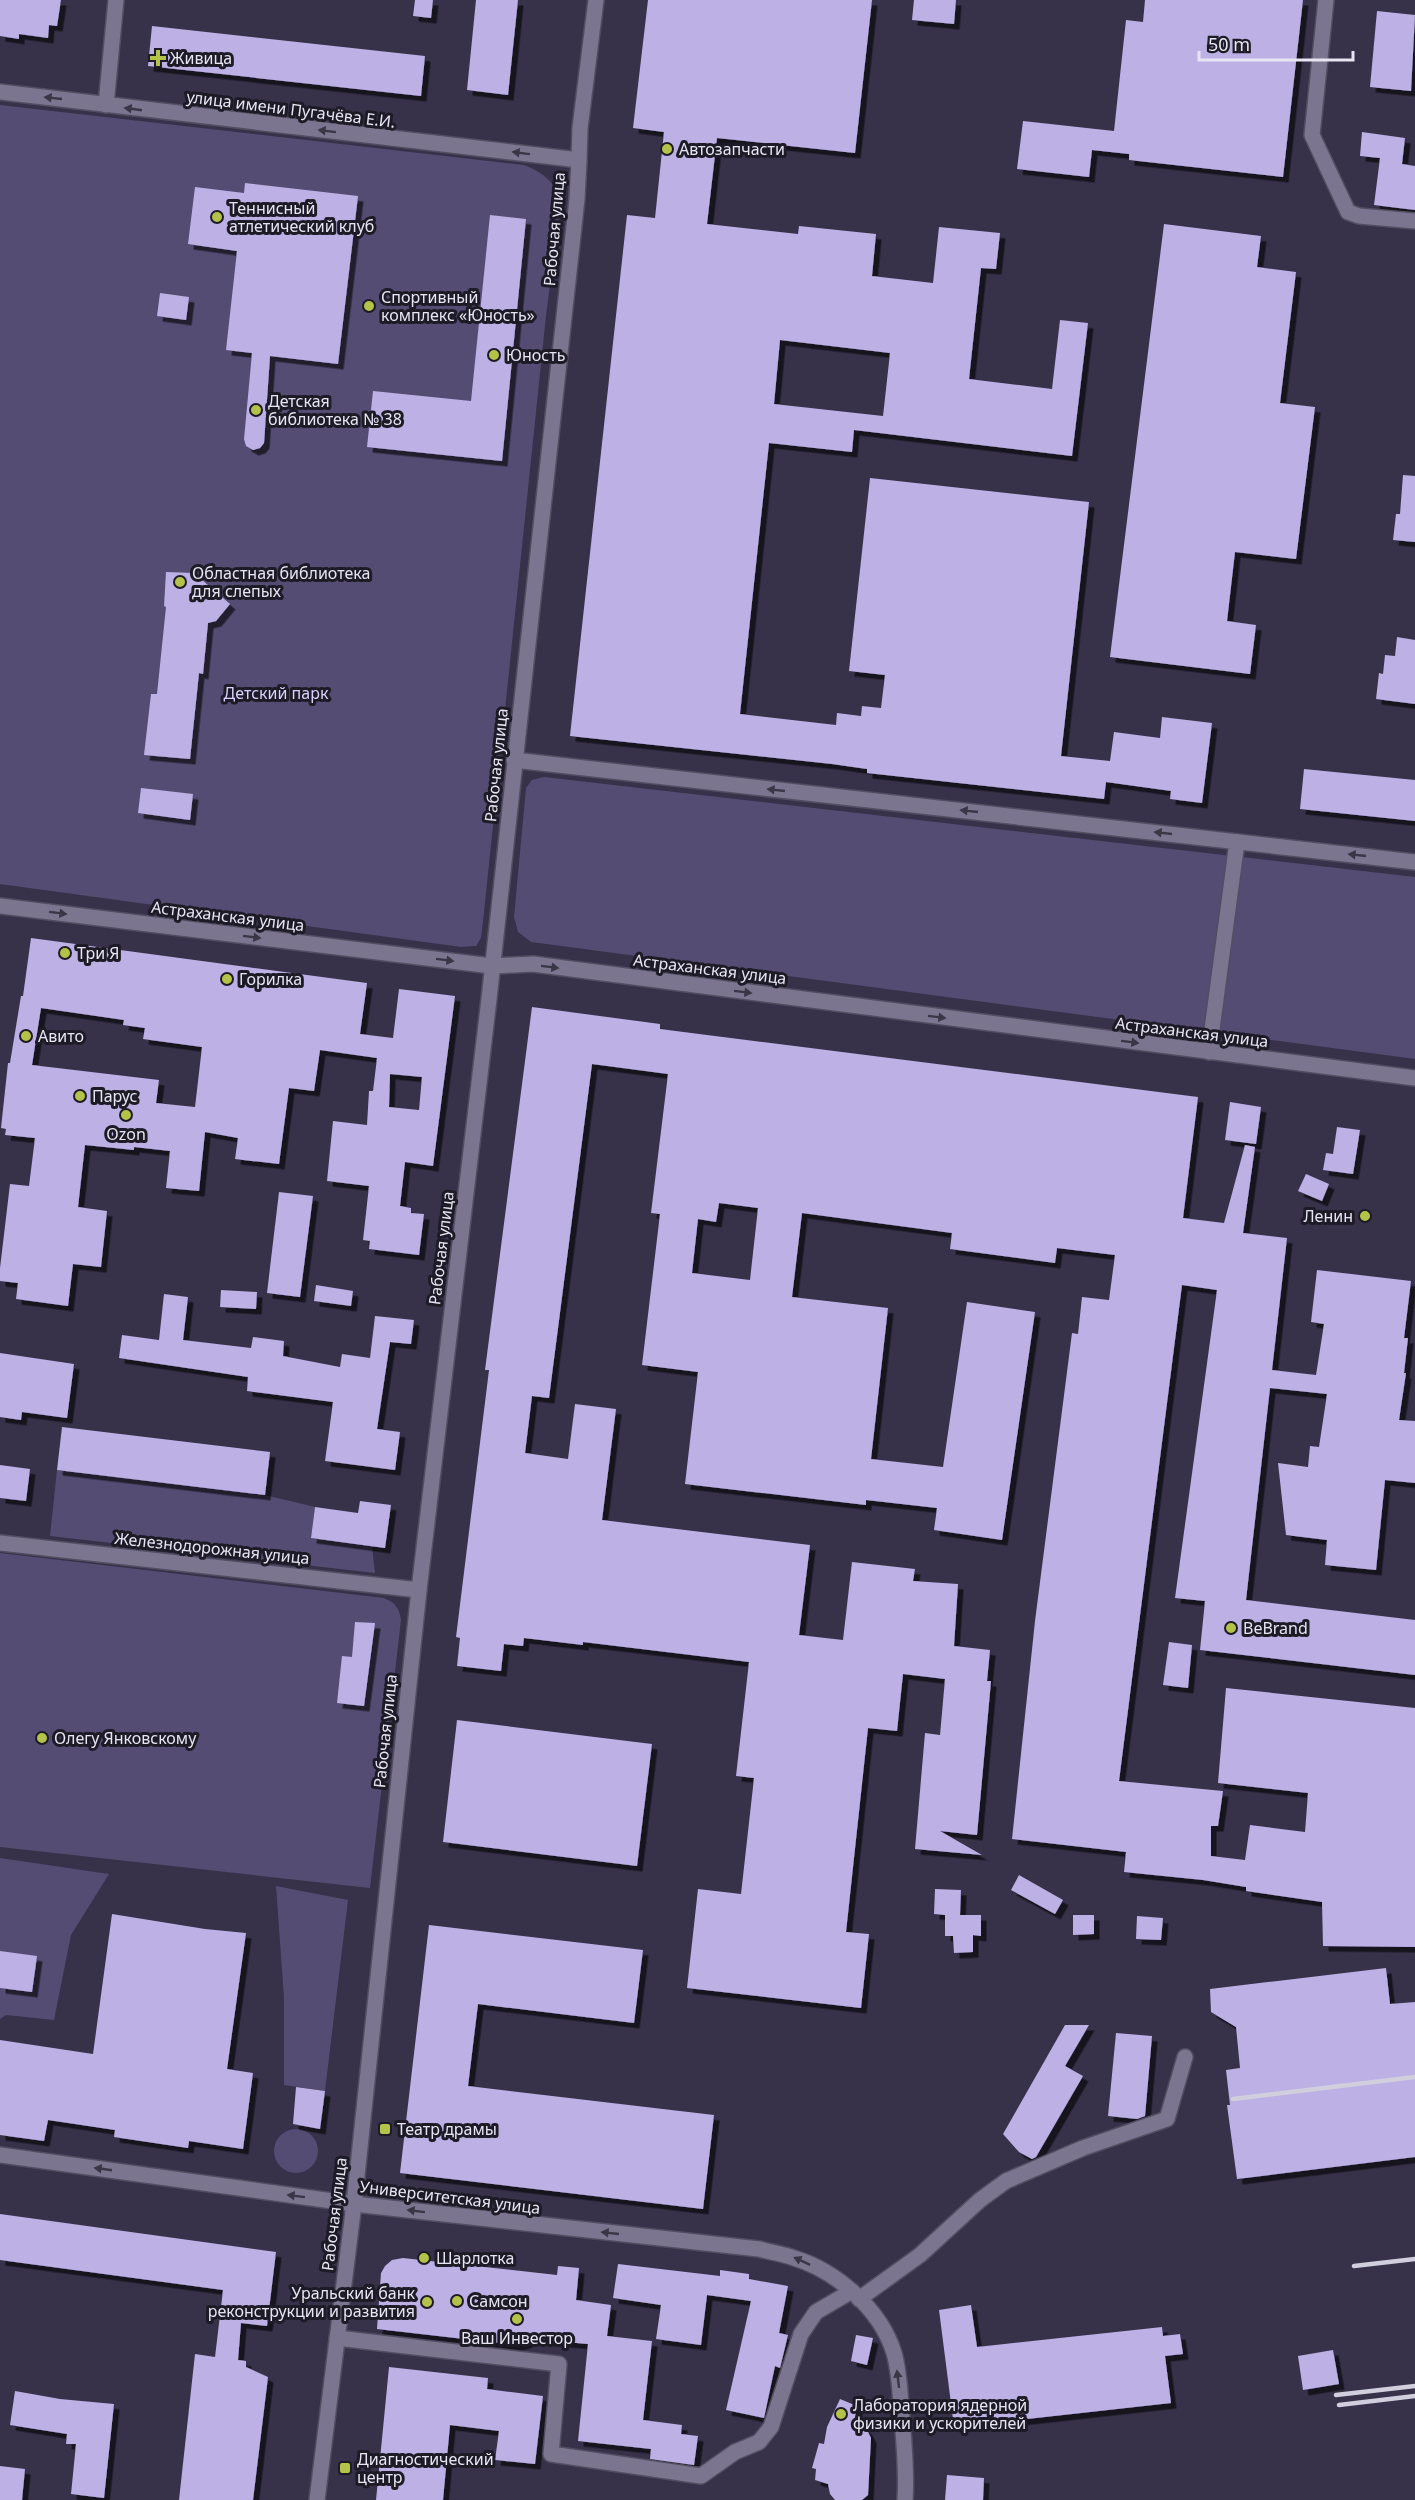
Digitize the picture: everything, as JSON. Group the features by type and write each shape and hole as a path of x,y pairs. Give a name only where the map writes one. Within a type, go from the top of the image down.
{"main road":[{"path":"106,105 116,0"},
{"name":"Рабочая улица","path":"317,2500 354,2204 419,1590 492,966 577,199 580,128 596,0"},
{"path":"1326,0 1312,135 1348,212 1359,216 1415,221"},
{"name":"улица имени Пугачёва Е.И.","path":"0,92 579,160"},
{"path":"514,760 1415,862"},
{"path":"1209,1052 1237,842"},
{"name":"Астраханская улица","path":"3,910 492,966 533,964 1415,1078"},
{"name":"Железнодорожная улица","path":"0,1543 419,1590"},
{"path":"337,2338 559,2364 551,2454 701,2476 735,2452 759,2442 771,2427 801,2334 816,2312 856,2295 920,2255 980,2200 1006,2181 1083,2148 1167,2119 1185,2057"},
{"name":"Университетская улица","path":"0,2155 354,2204 759,2249 796,2258 827,2274 856,2295 885,2331 894,2354 904,2452 905,2500"}],"green space":[{"name":"Детский парк","path":"0,105 524,165 538,171 554,186 560,207 546,316 484,912 481,938 476,946 461,947 0,884"},
{"path":"544,777 1415,877 1415,1059 531,942 518,932 514,917 526,788 532,780"},
{"path":"57,1470 265,1495 315,1507 311,1538 372,1546 375,1573 50,1536"},
{"path":"0,1553 384,1598 394,1604 401,1620 370,1888 0,1847"},
{"path":"0,1858 109,1874 71,1935 54,2020 6,2015 0,2019"},
{"path":"276,1886 348,1900 325,2091 284,2085 284,1998"},
{"path":"296,2129 311,2136 318,2151 311,2166 296,2173 281,2166 274,2151 281,2136"}],"building":[{"path":"0,0 61,0 57,26 49,25 48,38 19,34 19,39 0,36"},
{"path":"415,0 433,0 431,18 413,16"},
{"path":"476,0 518,0 508,95 467,90"},
{"path":"648,0 872,0 855,153 717,138 707,224 798,234 799,226 876,234 872,276 933,283 939,227 1000,233 996,269 981,268 969,379 1052,389 1060,320 1088,323 1072,456 854,430 852,452 769,443 740,714 836,725 837,713 861,716 862,706 881,708 885,675 849,671 870,478 1089,502 1061,756 1110,761 1114,732 1160,738 1162,717 1212,723 1202,803 1170,799 1171,791 1106,782 1104,799 867,773 867,769 832,764 570,736 627,215 655,218 664,132 633,128","holes":["780,340 890,353 883,416 774,404"]},
{"path":"914,0 956,0 954,24 912,20"},
{"path":"1145,0 1303,0 1283,177 1129,160 1129,154 1092,150 1089,177 1017,169 1023,121 1114,131 1126,20 1143,22"},
{"path":"1377,11 1415,15 1411,91 1370,87"},
{"path":"152,26 425,56 421,96 148,66"},
{"path":"1362,132 1405,138 1402,164 1415,166 1415,210 1374,205 1380,158 1360,156"},
{"path":"245,183 358,196 338,364 270,356 264,443 260,448 253,450 246,446 244,439 252,353 226,350 237,251 188,244 195,187 244,193"},
{"name":"Юность","path":"490,215 526,219 502,461 367,447 373,391 471,401"},
{"path":"1164,224 1261,236 1257,267 1296,272 1280,403 1315,407 1296,559 1235,552 1227,621 1256,625 1250,674 1110,657"},
{"path":"160,293 189,297 186,320 157,316"},
{"path":"1403,475 1415,476 1415,542 1393,540 1396,514 1400,514"},
{"path":"166,572 194,573 230,604 216,621 208,623 203,674 199,673 190,759 144,755 151,694 157,694 166,607 164,606"},
{"path":"1397,637 1415,640 1415,704 1376,699 1379,673 1383,674 1385,655 1395,656"},
{"path":"1304,769 1415,780 1415,821 1300,809"},
{"path":"141,788 193,794 190,820 138,813"},
{"path":"31,938 367,983 360,1034 393,1038 399,989 455,996 433,1166 405,1162 400,1206 411,1208 411,1213 424,1214 419,1255 369,1249 370,1241 363,1240 369,1186 327,1181 333,1121 367,1125 369,1091 373,1091 377,1058 320,1050 314,1091 289,1088 279,1164 235,1159 238,1138 205,1132 199,1191 166,1188 170,1151 85,1145 78,1207 107,1211 101,1267 73,1264 68,1306 16,1299 18,1283 0,1281 0,1268 10,1184 29,1186 35,1138 5,1135 6,1129 1,1128 8,1063 10,1063 21,996 23,996","holes":["41,1008 124,1020 123,1025 145,1028 143,1039 202,1047 195,1107 156,1103 159,1080 32,1065","390,1074 422,1077 419,1110 389,1107"]},
{"path":"532,1007 660,1024 660,1029 1198,1097 1183,1218 1224,1223 1245,1145 1255,1147 1243,1233 1287,1238 1272,1370 1316,1375 1324,1324 1311,1322 1317,1270 1411,1281 1404,1338 1408,1338 1404,1373 1406,1373 1399,1420 1415,1421 1415,1483 1385,1480 1376,1570 1325,1565 1327,1540 1286,1535 1278,1463 1308,1467 1310,1446 1319,1447 1327,1394 1270,1388 1246,1600 1415,1620 1415,1675 1200,1650 1205,1601 1175,1598 1217,1290 1182,1285 1119,1781 1223,1791 1218,1826 1211,1826 1211,1856 1245,1860 1250,1825 1305,1832 1308,1793 1218,1783 1226,1688 1415,1708 1415,1947 1323,1946 1322,1902 1246,1891 1246,1887 1203,1880 1124,1872 1126,1852 1012,1839 1035,1621 1072,1333 1078,1334 1082,1297 1109,1300 1115,1255 1057,1248 1055,1263 950,1249 952,1233 802,1213 792,1297 888,1308 871,1459 943,1467 967,1302 1035,1312 1002,1540 934,1530 937,1508 866,1500 866,1505 685,1484 698,1372 642,1365 660,1214 651,1213 668,1074 592,1064 549,1398 532,1396 525,1453 568,1459 575,1404 616,1409 602,1520 810,1545 799,1635 843,1640 852,1562 915,1569 913,1581 958,1584 954,1646 990,1650 987,1681 991,1681 977,1835 940,1831 982,1855 915,1849 925,1733 940,1735 945,1679 903,1674 897,1731 868,1728 846,1932 869,1934 861,2008 687,1988 698,1889 741,1894 754,1778 736,1776 749,1662 583,1642 583,1645 524,1638 523,1646 504,1644 501,1671 457,1666 460,1638 456,1637 489,1370 485,1370","holes":["719,1203 758,1208 750,1280 692,1273 698,1219 716,1222"]},
{"path":"1230,1102 1261,1107 1256,1144 1225,1140"},
{"path":"1337,1127 1360,1130 1353,1174 1323,1170 1326,1153 1333,1154"},
{"path":"1306,1174 1329,1184 1322,1201 1298,1191"},
{"path":"279,1192 313,1196 300,1297 267,1293"},
{"path":"316,1285 353,1291 351,1306 314,1301"},
{"path":"221,1290 257,1292 256,1309 220,1307"},
{"path":"164,1294 188,1297 183,1340 251,1348 253,1337 284,1341 283,1356 340,1367 342,1354 370,1358 375,1316 414,1320 411,1344 390,1342 377,1429 400,1432 395,1470 325,1461 333,1402 247,1391 248,1377 119,1358 122,1335 159,1340"},
{"path":"0,1353 74,1364 67,1418 22,1412 21,1420 0,1417"},
{"path":"62,1427 270,1452 265,1495 57,1470"},
{"path":"0,1465 30,1469 26,1501 0,1498"},
{"path":"360,1501 391,1505 385,1548 311,1538 315,1507 358,1513"},
{"path":"355,1622 375,1623 364,1706 337,1703 342,1656 352,1657"},
{"path":"1169,1642 1192,1645 1188,1688 1163,1685"},
{"path":"457,1720 652,1744 637,1866 443,1842"},
{"path":"1019,1875 1063,1900 1055,1914 1011,1890"},
{"path":"935,1889 961,1890 960,1915 981,1915 981,1936 973,1935 973,1952 954,1953 953,1936 945,1936 945,1915 934,1914"},
{"path":"112,1914 246,1933 227,2069 253,2073 243,2149 189,2141 188,2148 114,2137 115,2130 48,2120 44,2141 0,2135 0,2040 93,2054"},
{"path":"1073,1915 1094,1915 1094,1934 1073,1935"},
{"path":"1137,1916 1163,1918 1161,1940 1136,1939"},
{"path":"429,1925 643,1950 634,2023 478,2004 468,2086 714,2115 703,2209 400,2173"},
{"path":"0,1951 37,1956 32,1992 0,1988"},
{"path":"1386,1968 1390,2004 1415,2002 1415,2157 1237,2179 1227,2105 1230,2105 1226,2070 1240,2068 1236,2027 1211,2012 1210,1989"},
{"path":"1065,2025 1089,2025 1065,2066 1083,2076 1036,2157 1032,2159 1019,2152 1003,2134"},
{"path":"1116,2033 1152,2036 1145,2116 1137,2119 1108,2116"},
{"path":"296,2087 325,2091 320,2129 293,2124"},
{"path":"0,2214 276,2252 267,2326 241,2323 238,2360 246,2361 246,2367 268,2377 253,2500 179,2500 195,2354 215,2357 223,2290 0,2260"},
{"path":"403,2258 557,2275 558,2266 579,2268 576,2300 611,2305 607,2336 652,2341 643,2420 682,2425 681,2434 698,2436 694,2465 650,2459 651,2449 578,2441 588,2344 529,2339 525,2343 516,2345 377,2329 381,2273 392,2260"},
{"path":"618,2264 720,2276 720,2270 749,2274 749,2279 788,2286 779,2333 788,2335 780,2368 775,2366 764,2418 726,2410 751,2301 707,2295 701,2345 656,2339 661,2305 613,2298"},
{"path":"971,2305 977,2347 1162,2327 1163,2336 1180,2334 1183,2354 1165,2356 1171,2403 954,2427 939,2310"},
{"path":"856,2335 873,2338 867,2365 851,2361"},
{"path":"1333,2350 1339,2384 1303,2390 1298,2356"},
{"path":"389,2367 488,2378 487,2389 543,2396 535,2464 495,2460 499,2431 450,2425 443,2500 376,2500"},
{"path":"15,2391 60,2399 114,2404 104,2498 71,2494 76,2444 66,2444 67,2434 10,2425"},
{"path":"840,2399 857,2406 855,2419 867,2430 871,2438 868,2495 862,2500 835,2500 830,2494 828,2484 815,2480 816,2469 812,2468 819,2443 824,2444 827,2427"},
{"path":"0,2466 25,2469 22,2500 0,2500"},
{"path":"947,2475 984,2478 983,2500 945,2500"}],"railway":[{"path":"1233,2099 1415,2077"},
{"path":"1354,2266 1415,2259"},
{"path":"1336,2395 1415,2386"},
{"path":"1339,2405 1415,2396"}],"place":[{"name":"Живица","path":"158,58"},
{"name":"Автозапчасти","path":"667,149"},
{"name":"Теннисный атлетический клуб","path":"217,217"},
{"name":"Спортивный комплекс «Юность»","path":"369,306"},
{"name":"Юность","path":"494,355"},
{"name":"Детская библиотека № 38","path":"256,410"},
{"name":"Областная библиотека для слепых","path":"180,582"},
{"name":"Три Я","path":"65,953"},
{"name":"Горилка","path":"227,979"},
{"name":"Авито","path":"26,1036"},
{"name":"Парус","path":"80,1096"},
{"name":"Ozon","path":"126,1115"},
{"name":"Ленин","path":"1365,1216"},
{"name":"BeBrand","path":"1231,1628"},
{"name":"Олегу Янковскому","path":"42,1738"},
{"name":"Театр драмы","path":"385,2129"},
{"name":"Шарлотка","path":"424,2258"},
{"name":"Самсон","path":"457,2301"},
{"name":"Уральский банк реконструкции и развития","path":"427,2302"},
{"name":"Ваш Инвестор","path":"517,2319"},
{"name":"Лаборатория ядерной физики и ускорителей","path":"841,2414"},
{"name":"Диагностический центр","path":"345,2468"}]}
